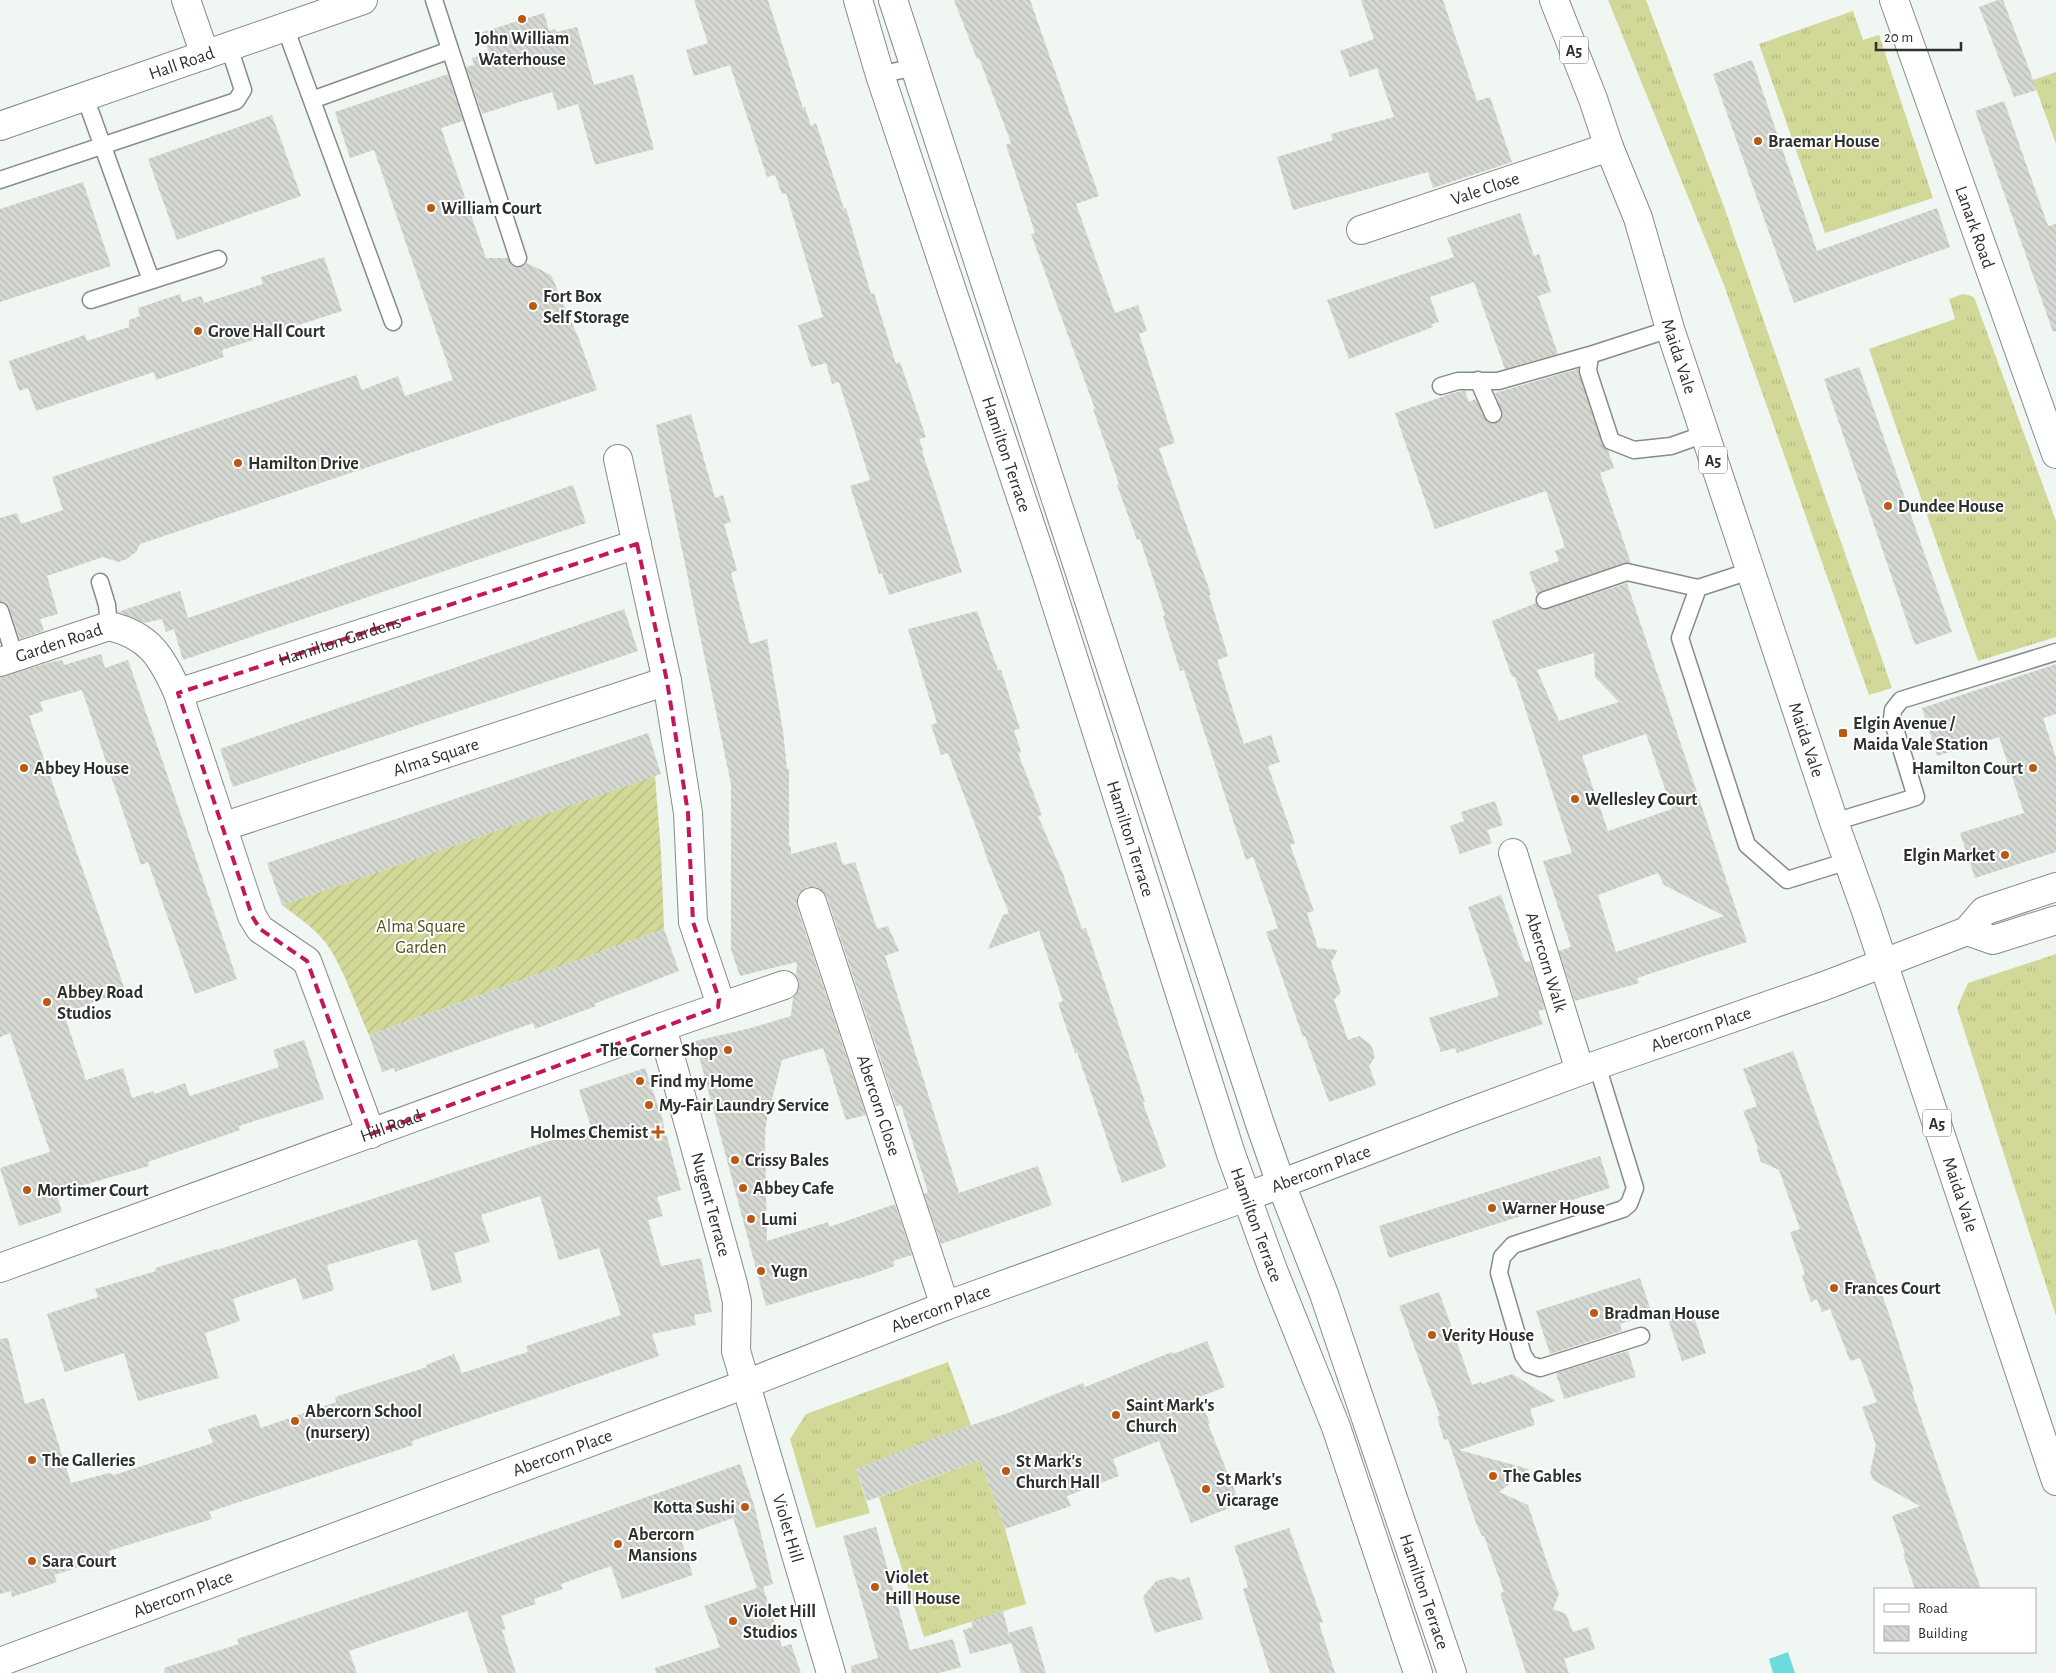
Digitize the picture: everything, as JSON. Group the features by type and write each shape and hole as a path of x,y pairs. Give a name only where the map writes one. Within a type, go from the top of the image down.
{"street":[{"path":"186,0 217,51"},
{"name":"Hall Road","path":"0,126 363,0"},
{"name":"Hamilton Terrace","path":"858,0 880,75 1046,572 1246,1197 1336,1427 1418,1673"},
{"name":"Hamilton Terrace","path":"892,0 1281,1184 1324,1294 1452,1673"},
{"name":"Maida Vale","path":"1554,0 1593,99 1608,147 1638,218 1670,329 1750,571 1834,822 1884,963 2056,1481"},
{"name":"Lanark Road","path":"1894,0 2056,454"},
{"name":"Vale Close","path":"1361,230 1608,147"},
{"path":"618,459 667,681 688,813 694,922 718,999 718,1007"},
{"name":"Hamilton Gardens","path":"178,693 637,544"},
{"name":"Garden Road","path":"7,660 109,626 125,630 141,639 156,652 166,667 178,693"},
{"name":"Alma Square","path":"222,827 667,681"},
{"path":"178,693 252,916 260,930 307,961 371,1134"},
{"name":"Abercorn Walk","path":"1513,853 1589,1068"},
{"path":"2056,887 1984,911 1968,931 1993,940 2056,920"},
{"name":"Abercorn Close","path":"812,902 946,1306"},
{"name":"Abercorn Place","path":"0,1662 746,1384 946,1306 1246,1197 1589,1068 1824,986 1968,931"},
{"name":"Hill Road","path":"0,1268 662,1027 784,985"},
{"name":"Nugent Terrace","path":"662,1027 733,1284 737,1302 736,1351 746,1384"},
{"name":"Violet Hill","path":"746,1384 831,1673"}],"lane":[{"path":"434,0 518,258"},
{"path":"285,27 393,322"},
{"path":"312,100 450,50"},
{"path":"0,180 236,101 243,90 217,51"},
{"path":"880,75 914,67"},
{"path":"86,97 150,280"},
{"path":"91,300 218,259"},
{"path":"1441,386 1478,380 1498,381 1590,355 1670,329"},
{"path":"1590,355 1588,371 1611,441 1634,450 1670,446 1705,434"},
{"path":"1478,380 1494,414"},
{"path":"1545,600 1627,572 1698,588 1750,571"},
{"path":"100,582 109,626"},
{"path":"1698,588 1680,638 1747,845 1787,880 1848,861"},
{"path":"0,611 7,660"},
{"path":"1834,822 1916,797 1892,719 1893,710 1901,700 2056,652"},
{"path":"1589,1068 1635,1188 1628,1204 1623,1209 1513,1245 1502,1257 1499,1272 1523,1355 1529,1364 1540,1368 1641,1336"}],"highlighted area":[{"path":"637,544 667,681 688,813 693,922 719,999 718,1007 371,1134 307,961 260,929 252,916 178,693"}],"green space":[{"path":"1608,0 1646,0 1723,204 1892,688 1869,695 1724,285"},
{"path":"1853,11 1863,40 1879,35 1933,198 1825,233 1759,44"},
{"path":"2056,72 2056,144 2033,80"},
{"path":"1963,294 1974,297 2056,521 2056,637 1978,661 1869,349 1955,319 1949,299"},
{"name":"Alma Square Garden","path":"655,776 661,852 664,929 369,1035 344,976 326,943 311,927 282,905"},
{"path":"2056,954 2056,1316 1957,1008 1968,983"},
{"path":"948,1362 971,1425 856,1469 870,1513 816,1528 790,1439 806,1414"},
{"path":"980,1460 1005,1529 1026,1604 924,1637 879,1497"}],"water":[{"path":"1788,1652 1795,1673 1773,1673 1769,1659"}],"building":[{"path":"694,0 768,0 803,108 805,107 811,126 816,123 844,209 846,208 871,294 874,293 896,364 900,362 926,437 919,439 922,451 962,572 889,595 882,573 879,574 850,486 870,480 839,382 832,384 826,363 811,367 798,325 823,317 786,193 782,194 775,175 767,177 730,65 694,76 686,50 708,43"},
{"path":"954,0 1030,0 1099,196 1076,204 1115,313 1138,305 1147,331 1139,334 1175,443 1159,448 1211,594 1209,595 1228,656 1217,660 1244,744 1271,735 1280,762 1268,766 1295,843 1290,845 1314,911 1307,913 1318,948 1338,950 1331,962 1341,992 1334,1000 1348,1040 1359,1036 1371,1045 1375,1057 1369,1066 1376,1085 1329,1102 1305,1036 1303,1037 1266,932 1278,928 1253,857 1246,860 1184,670 1180,671 1163,616 1165,615 1140,539 1137,540 1117,485 1119,484 1093,409 1095,409 1031,234 1035,233 1006,145 1011,143 979,58 977,59"},
{"path":"1361,0 1443,0 1477,101 1490,97 1512,162 1433,188 1428,172 1293,210 1277,157 1333,140 1331,134 1394,117 1377,68 1350,77 1340,51 1374,39"},
{"path":"2003,0 2037,90 2014,97 1979,7"},
{"path":"544,13 549,31 555,29 556,32 577,27 594,85 633,74 654,149 595,165 578,104 558,110 552,92 482,114 466,67 474,65 472,58 489,53 482,32"},
{"name":"Braemar House","path":"1752,60 1817,251 1937,208 1950,247 1794,303 1713,74"},
{"path":"448,74 463,121 441,128 486,258 508,258 511,265 516,268 522,267 527,263 551,275 579,339 597,390 140,544 136,552 127,559 118,562 103,557 47,576 58,614 40,619 44,631 20,639 9,607 6,603 0,601 0,518 17,513 21,524 63,510 52,477 356,375 362,390 398,376 405,396 453,380 374,150 350,158 335,112"},
{"path":"2004,101 2048,226 2056,224 2056,331 2053,332 1975,111"},
{"path":"272,115 301,196 177,240 148,159"},
{"path":"83,182 111,266 0,302 0,209"},
{"path":"1520,213 1534,256 1539,254 1551,292 1538,296 1558,354 1505,369 1474,282 1430,297 1439,322 1432,324 1433,327 1349,359 1327,300 1454,257 1447,238"},
{"name":"Grove Hall Court","path":"324,257 342,311 222,350 224,357 156,380 154,372 36,411 28,388 19,391 9,361 85,335 87,341 129,327 129,320 140,316 138,308 180,294 182,302 201,296 204,303 263,284 261,277"},
{"name":"Dundee House","path":"1859,367 1952,632 1915,645 1824,379"},
{"path":"1578,369 1602,444 1608,450 1614,468 1600,473 1631,563 1624,563 1537,594 1529,572 1559,561 1555,551 1565,547 1546,491 1435,529 1395,413 1456,392 1465,391 1469,402 1476,399 1487,422 1497,423 1503,415 1495,393"},
{"path":"691,414 715,498 723,495 731,522 724,524 737,570 731,573 750,644 767,639 783,731 787,769 789,769 789,846 791,846 791,854 836,842 843,865 855,862 877,929 888,926 899,951 885,956 959,1193 1038,1166 1052,1205 941,1244 924,1194 928,1192 901,1105 896,1106 827,897 823,891 816,887 807,887 800,892 797,898 797,907 866,1115 846,1120 823,1048 782,1060 766,1123 767,1241 828,1222 829,1227 895,1204 912,1255 893,1261 895,1266 858,1279 766,1306 695,1041 751,1028 791,1016 793,997 799,988 799,980 796,975 797,962 740,976 731,950 731,784 656,425"},
{"path":"573,485 586,523 183,660 174,629 166,632 162,619 145,623 118,612 180,591 188,618"},
{"name":"Wellesley Court","path":"1627,583 1747,942 1637,978 1639,983 1575,1001 1559,951 1571,947 1543,861 1572,853 1515,677 1512,677 1492,621 1536,603 1539,608 1548,609","holes":["1594,653 1595,677 1619,702 1559,721 1537,670","1646,734 1672,809 1608,831 1582,756","1658,873 1664,885 1724,916 1616,952 1598,895"]},
{"path":"624,609 638,651 233,787 220,749"},
{"path":"977,611 998,670 1001,670 1020,729 1014,730 1021,752 1018,753 1042,815 1038,816 1063,874 1082,929 1086,928 1166,1167 1122,1183 1058,1003 1063,1001 1039,931 988,949 1003,915 1009,913 948,753 941,755 931,725 937,723 908,629"},
{"path":"101,654 105,668 128,660 237,979 195,994 148,862 141,865 82,690 40,702 43,711 29,716 125,990 64,1014 86,1080 123,1068 132,1098 153,1091 155,1094 185,1083 190,1096 279,1067 273,1050 304,1040 324,1099 239,1126 240,1130 148,1162 149,1166 56,1193 62,1212 19,1226 0,1168 50,1152 10,1033 0,1037 0,677 51,662 62,660 64,665"},
{"name":"Hamilton Court","path":"2056,664 2056,714 2043,718 2056,758 2056,852 1975,878 1960,833 2024,813 1999,737 1937,756 1922,708"},
{"path":"648,733 661,774 282,905 267,863"},
{"path":"1495,801 1503,825 1487,830 1492,843 1460,854 1450,826 1464,821 1461,812"},
{"path":"1501,895 1525,962 1530,961 1545,1009 1538,1011 1543,1024 1457,1053 1455,1048 1441,1052 1429,1018 1499,996 1468,907"},
{"path":"664,929 679,971 535,1029 533,1023 395,1072 394,1068 382,1072 369,1035"},
{"path":"1793,1051 1889,1314 1914,1391 1912,1392 1981,1588 1915,1588 1892,1516 1920,1506 1873,1480 1870,1472 1876,1445 1862,1407 1877,1402 1860,1358 1850,1361 1830,1309 1822,1312 1817,1299 1811,1302 1802,1276 1805,1274 1790,1232 1800,1229 1779,1170 1761,1162 1758,1148 1743,1111 1757,1106 1743,1069"},
{"path":"645,1068 661,1114 681,1190 657,1197 663,1216 648,1220 661,1266 701,1258 712,1312 694,1315 696,1325 652,1334 659,1356 412,1441 413,1445 209,1512 212,1519 109,1551 111,1557 54,1575 57,1582 12,1597 11,1591 0,1594 0,1339 8,1338 25,1404 44,1398 71,1483 109,1473 114,1475 213,1443 208,1429 256,1414 261,1428 336,1402 335,1397 427,1367 426,1365 454,1354 462,1373 528,1352 526,1346 621,1315 599,1248 559,1260 540,1196 481,1215 490,1242 454,1253 462,1282 432,1291 417,1239 327,1265 334,1290 303,1300 296,1278 233,1299 240,1321 205,1333 219,1378 138,1401 124,1353 65,1372 47,1314 98,1297 95,1289 156,1271 155,1268 217,1250 591,1127 579,1090"},
{"name":"Warner House","path":"1600,1156 1610,1188 1389,1258 1379,1226"},
{"name":"Bradman House","path":"1640,1278 1652,1314 1620,1324 1622,1331 1550,1354 1536,1311"},
{"path":"1439,1292 1472,1385 1481,1382 1482,1384 1512,1374 1556,1401 1530,1409 1535,1425 1459,1450 1529,1469 1499,1492 1528,1505 1559,1594 1553,1609 1566,1614 1573,1632 1588,1627 1595,1649 1564,1659 1569,1673 1526,1673 1500,1593 1504,1592 1484,1536 1482,1536 1476,1523 1448,1439 1444,1440 1437,1417 1440,1416 1399,1306"},
{"path":"1691,1308 1706,1353 1682,1361 1667,1316"},
{"path":"1207,1341 1225,1387 1199,1397 1240,1504 1191,1523 1159,1441 1113,1459 1119,1476 1067,1496 1071,1506 1005,1529 980,1460 867,1501 856,1469 1083,1383 1085,1387 1172,1352 1173,1354"},
{"path":"1628,1351 1636,1377 1564,1399 1556,1373"},
{"path":"740,1464 754,1505 773,1584 763,1587 782,1647 791,1644 801,1673 656,1673 655,1668 720,1647 704,1606 757,1588 733,1518 680,1537 693,1575 622,1599 611,1566 561,1584 563,1589 534,1599 536,1604 501,1616 506,1629 502,1630 516,1673 488,1673 467,1611 349,1651 357,1673 165,1673 164,1668 239,1644 237,1639 443,1569"},
{"name":"Violet Hill House","path":"876,1527 910,1650 953,1639 961,1667 939,1673 852,1673 851,1666 878,1658 843,1536"},
{"path":"1289,1528 1323,1622 1319,1623 1335,1673 1270,1673 1243,1589 1248,1587 1234,1546"},
{"path":"1171,1577 1181,1580 1189,1577 1203,1619 1155,1633 1143,1597 1156,1581"},
{"path":"1003,1611 1011,1643 970,1654 963,1630 973,1627 971,1621"},
{"path":"1032,1626 1046,1673 1021,1673 1008,1633"}],"place":[{"name":"John William Waterhouse","path":"522,19"},
{"name":"Braemar House","path":"1758,141"},
{"name":"William Court","path":"431,208"},
{"name":"Fort Box Self Storage","path":"533,306"},
{"name":"Grove Hall Court","path":"198,331"},
{"name":"Hamilton Drive","path":"238,463"},
{"name":"Dundee House","path":"1888,506"},
{"name":"Elgin Avenue / Maida Vale Station","path":"1843,733"},
{"name":"Abbey House","path":"24,768"},
{"name":"Hamilton Court","path":"2033,768"},
{"name":"Wellesley Court","path":"1575,799"},
{"name":"Elgin Market","path":"2005,855"},
{"name":"Abbey Road Studios","path":"47,1002"},
{"name":"The Corner Shop","path":"728,1050"},
{"name":"Find my Home","path":"640,1081"},
{"name":"My-Fair Laundry Service","path":"649,1105"},
{"name":"Holmes Chemist","path":"658,1132"},
{"name":"Crissy Bales","path":"735,1160"},
{"name":"Abbey Cafe","path":"743,1188"},
{"name":"Mortimer Court","path":"27,1190"},
{"name":"Warner House","path":"1492,1208"},
{"name":"Lumi","path":"751,1219"},
{"name":"Yugn","path":"761,1271"},
{"name":"Frances Court","path":"1834,1288"},
{"name":"Bradman House","path":"1594,1313"},
{"name":"Verity House","path":"1432,1335"},
{"name":"Saint Mark's Church","path":"1116,1415"},
{"name":"Abercorn School (nursery)","path":"295,1421"},
{"name":"The Galleries","path":"32,1460"},
{"name":"St Mark's Church Hall","path":"1006,1471"},
{"name":"The Gables","path":"1493,1476"},
{"name":"St Mark's Vicarage","path":"1206,1489"},
{"name":"Kotta Sushi","path":"745,1507"},
{"name":"Abercorn Mansions","path":"618,1544"},
{"name":"Sara Court","path":"32,1561"},
{"name":"Violet Hill House","path":"875,1587"},
{"name":"Violet Hill Studios","path":"733,1621"}]}
